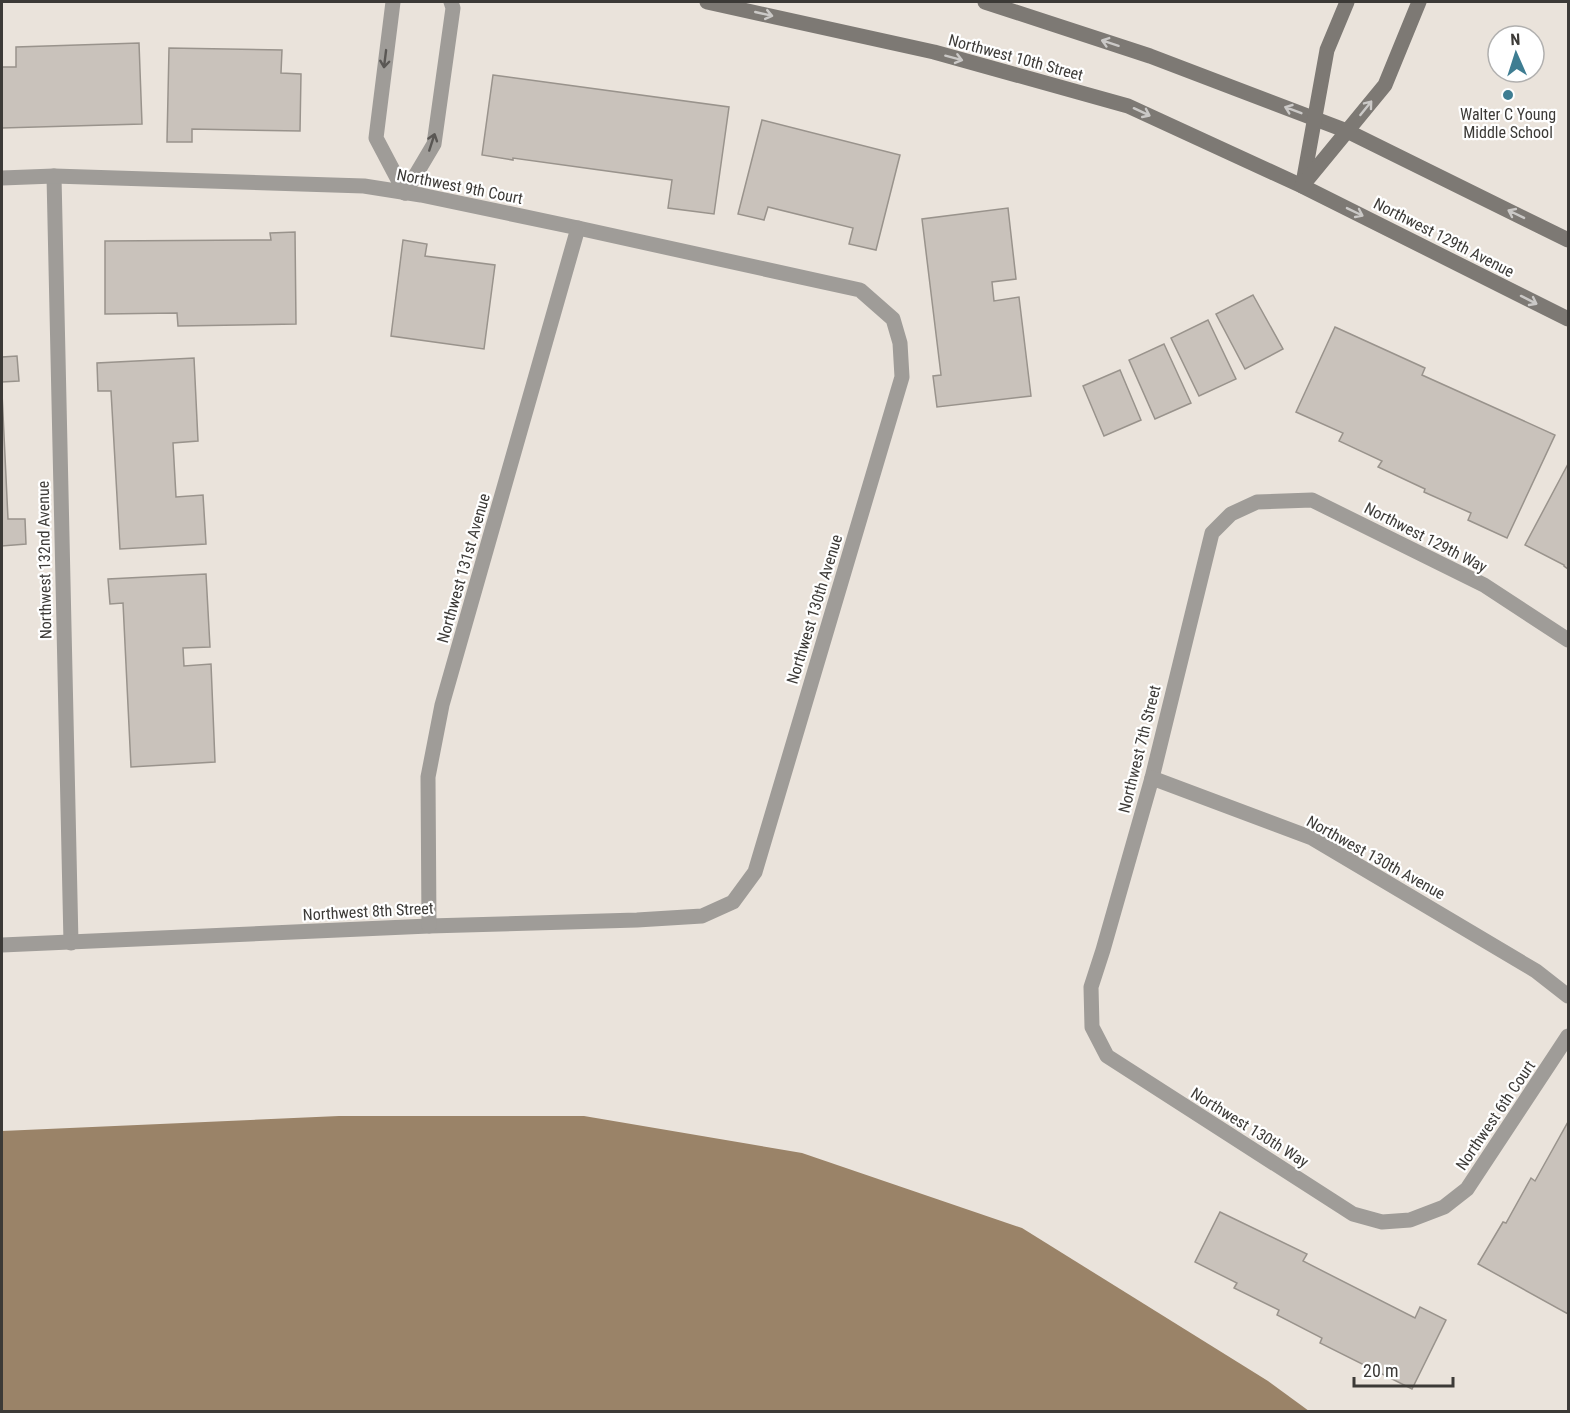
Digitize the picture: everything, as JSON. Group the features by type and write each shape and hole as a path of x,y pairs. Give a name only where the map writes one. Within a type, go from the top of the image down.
{"street":[{"path":"393,2 376,138 405,193"},
{"path":"405,193 434,144 453,8 451,2"},
{"name":"Northwest 10th Street","path":"707,2 934,52 1128,106 1302,186"},
{"path":"985,2 1150,56 1347,131 1569,240"},
{"path":"1302,186 1327,50 1347,2"},
{"path":"1302,186 1385,85 1419,2"},
{"name":"Northwest 9th Court","path":"2,178 54,176 364,186 578,228 860,290 893,320"},
{"name":"Northwest 132nd Avenue","path":"54,176 71,943"},
{"name":"Northwest 129th Avenue","path":"1302,186 1569,319"},
{"name":"Northwest 131st Avenue","path":"429,926 428,777 442,705 578,228"},
{"name":"Northwest 130th Avenue","path":"733,902 755,872 902,377 900,343 893,320"},
{"name":"Northwest 129th Way","path":"1257,502 1312,500 1484,585 1569,640"},
{"name":"Northwest 7th Street","path":"1092,1027 1091,987 1152,778 1212,533 1231,514 1257,502"},
{"name":"Northwest 130th Avenue","path":"1152,778 1312,838 1536,971 1569,996"},
{"name":"Northwest 8th Street","path":"2,945 429,926 637,921 702,916 733,902"},
{"name":"Northwest 130th Way","path":"1092,1027 1107,1056 1353,1214 1382,1222 1410,1220"},
{"name":"Northwest 6th Court","path":"1410,1220 1444,1207 1467,1189 1569,1036"}],"shaded area":[{"path":"339,1116 584,1116 802,1153 1022,1228 1268,1381 1309,1411 2,1411 2,1131"}],"building":[{"path":"139,43 142,124 2,128 2,67 16,67 16,47"},
{"path":"169,48 282,50 281,73 301,74 300,131 192,129 192,142 167,142"},
{"path":"493,75 729,107 714,214 668,208 672,180 482,155"},
{"path":"762,120 900,155 876,250 849,244 853,228 768,207 764,220 738,214"},
{"path":"1008,208 1016,279 992,282 994,301 1019,297 1031,396 937,407 933,376 941,375 922,219"},
{"path":"295,232 296,324 178,326 177,313 105,314 105,241 271,240 270,233"},
{"path":"403,240 427,244 425,256 495,265 484,349 391,336"},
{"path":"1253,295 1283,349 1245,369 1216,314"},
{"path":"1208,320 1236,379 1199,396 1171,338"},
{"path":"1335,327 1425,368 1422,375 1555,435 1507,538 1468,520 1471,513 1424,492 1425,489 1378,467 1382,461 1339,441 1343,433 1296,412"},
{"path":"1164,344 1191,403 1155,419 1129,360"},
{"path":"17,356 19,381 2,382 2,357"},
{"path":"194,358 198,441 173,443 176,497 203,495 206,544 120,549 111,391 98,391 97,363"},
{"path":"1120,370 1141,420 1104,436 1083,386"},
{"path":"2,393 8,519 25,519 26,544 2,546"},
{"path":"1568,464 1568,569 1525,545"},
{"path":"206,574 210,647 183,648 184,666 211,664 215,762 131,767 123,603 110,604 108,579"},
{"path":"1568,1122 1568,1314 1478,1264 1503,1222 1506,1223 1531,1178 1535,1181"},
{"path":"1220,1212 1307,1254 1303,1261 1415,1318 1420,1307 1446,1320 1412,1389 1320,1343 1322,1338 1277,1315 1279,1310 1234,1288 1237,1283 1195,1262"}],"place":[{"name":"Walter C Young Middle School","path":"1508,95"}]}
